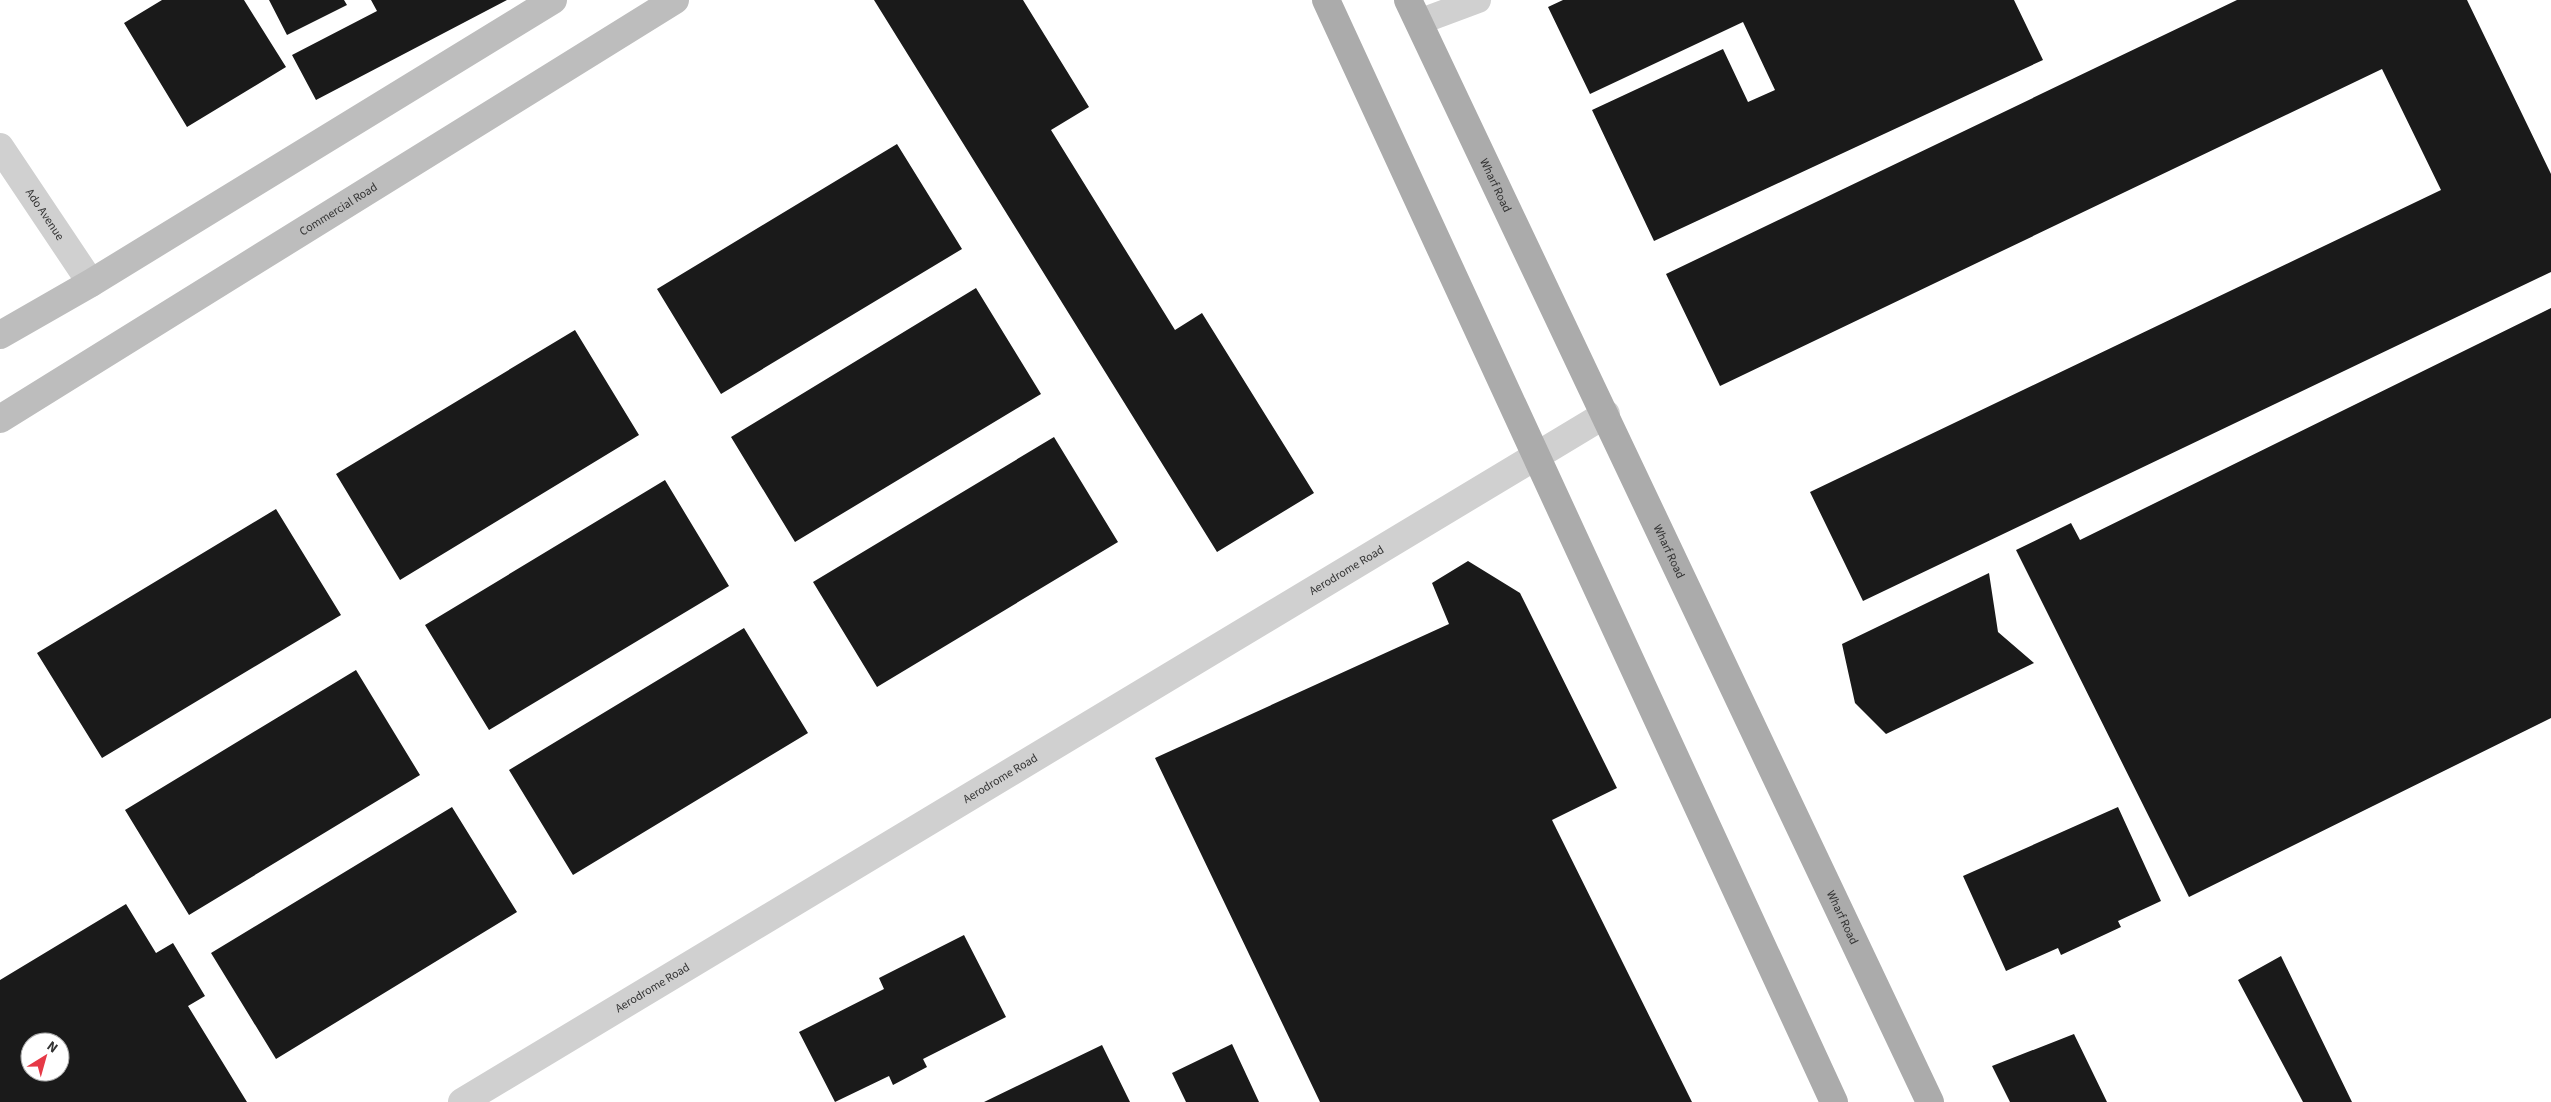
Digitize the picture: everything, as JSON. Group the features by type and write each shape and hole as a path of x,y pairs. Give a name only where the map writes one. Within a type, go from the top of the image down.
{"main road":[{"path":"0,335 91,283 553,0"},
{"name":"Commercial Road","path":"0,419 675,0"},
{"path":"1326,0 1834,1102"},
{"name":"Wharf Road","path":"1414,11 1930,1102"}],"street":[{"name":"Ado Avenue","path":"0,147 91,283"},
{"name":"Aerodrome Road","path":"462,1102 1606,414"}],"lane":[{"path":"1414,11 1478,0"}],"building":[{"path":"162,0 244,0 286,67 187,127 124,23"},
{"path":"269,0 344,0 347,5 287,35"},
{"path":"371,0 507,0 316,100 292,55 377,11"},
{"path":"874,0 1023,0 1089,107 1051,130 1175,330 1202,313 1314,493 1217,552"},
{"path":"1563,0 2014,0 2043,60 1654,241 1592,110 1723,49 1748,102 1775,90 1743,22 1590,94 1548,7"},
{"path":"2237,0 2467,0 2551,174 2551,272 1863,601 1810,492 2441,190 2382,69 1720,386 1666,274"},
{"path":"897,144 962,249 721,394 657,289"},
{"path":"976,288 1041,394 795,542 731,437"},
{"path":"2551,308 2551,718 2189,897 2016,550 2071,523 2080,540"},
{"path":"575,330 639,435 400,580 336,474"},
{"path":"1054,437 1118,542 877,687 813,582"},
{"path":"665,480 729,586 489,730 425,625"},
{"path":"276,509 341,615 102,758 37,653"},
{"path":"1468,561 1520,593 1617,788 1552,820 1692,1102 1320,1102 1155,758 1449,624 1432,583"},
{"path":"1989,573 1998,632 2034,663 1886,734 1855,703 1842,644"},
{"path":"744,628 808,733 573,875 509,770"},
{"path":"356,670 420,775 189,915 125,810"},
{"path":"452,807 517,912 276,1059 211,953"},
{"path":"2118,807 2161,901 2118,921 2121,927 2061,955 2058,948 2006,971 1963,876"},
{"path":"126,904 156,953 173,943 205,996 188,1006 247,1102 0,1102 0,980"},
{"path":"964,935 1006,1017 923,1059 927,1067 893,1085 889,1076 835,1102 799,1032 884,989 879,978"},
{"path":"2281,956 2352,1102 2303,1102 2238,980"},
{"path":"2074,1034 2107,1102 2010,1102 1992,1066"},
{"path":"1232,1044 1259,1102 1186,1102 1172,1073"},
{"path":"1102,1045 1130,1102 984,1102"}]}
